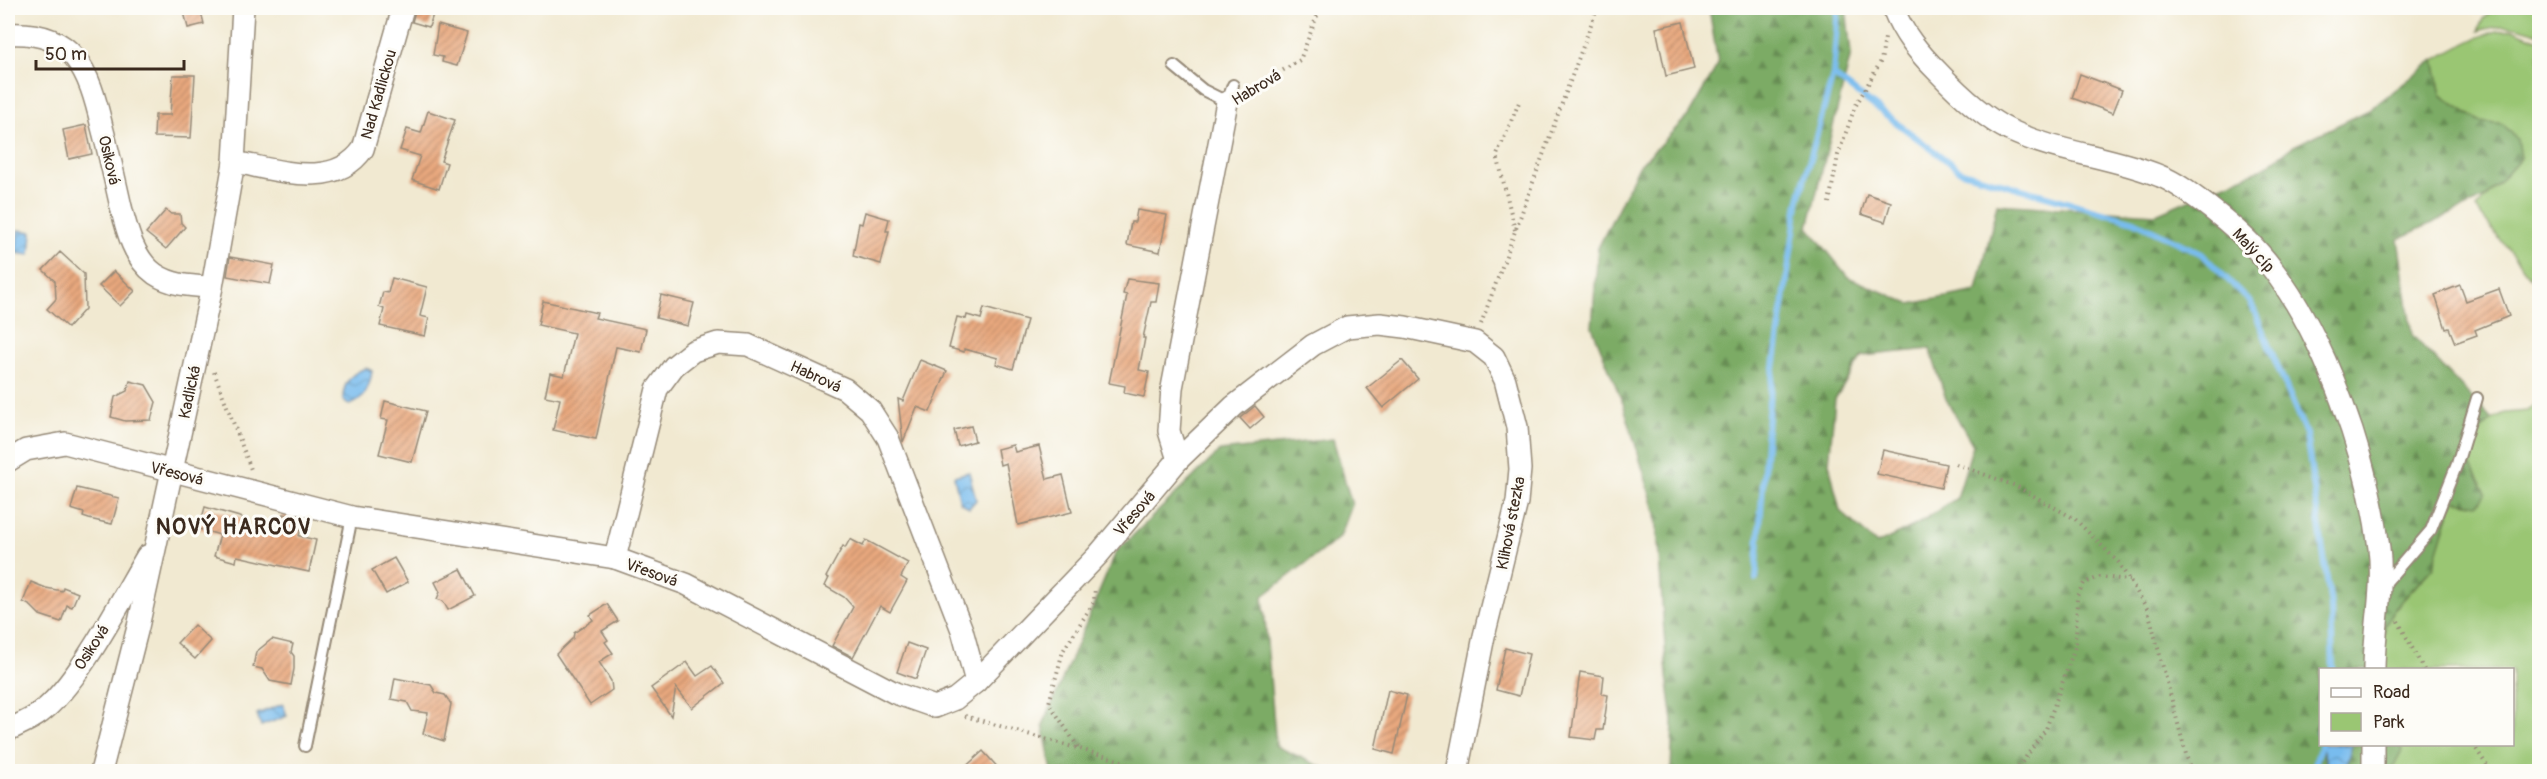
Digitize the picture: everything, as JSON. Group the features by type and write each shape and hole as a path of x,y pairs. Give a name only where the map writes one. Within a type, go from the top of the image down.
{"street":[{"name":"Kadlická","path":"101,771 138,627 154,544 212,287 234,162 243,8"},
{"name":"Nad Kadlickou","path":"234,162 320,176 354,163 363,149 403,8"},
{"name":"Malý cíp","path":"1893,8 1899,25 1915,49 1952,87 1991,119 2009,130 2050,145 2163,177 2227,222 2266,260 2295,301 2326,363 2349,424 2361,465 2379,548 2381,588 2374,668"},
{"name":"Osiková","path":"8,34 31,33 61,44 76,57 94,92 127,230 138,256 155,274 176,285 212,287"},
{"name":"Habrová","path":"1179,460 1169,431 1172,388 1230,93"},
{"path":"1179,460 1234,406 1313,345 1347,327 1380,324 1475,342"},
{"name":"Klihová stezka","path":"1457,771 1484,636 1517,502 1520,469 1517,427 1506,380 1494,357 1475,342"},
{"name":"Habrová","path":"615,558 657,389 674,366 693,351 718,344 748,345 845,388 870,410 899,461 962,630 976,682"},
{"name":"Vřesová","path":"8,461 26,450 65,443 352,517 615,558 686,584 895,693 935,707 955,699 976,682 1098,555 1179,460"},
{"name":"Osiková","path":"8,730 40,713 58,694 81,664 154,544"},
{"path":"2373,746 2373,771"}],"lane":[{"path":"1174,66 1203,90 1230,93"},
{"path":"2381,588 2432,530 2457,464 2477,398"},
{"path":"305,746 352,517"}],"path":[{"name":"Habrová","path":"1230,93 1263,84 1300,60 1320,8"},
{"path":"1475,342 1597,8"},
{"path":"1829,202 1838,155 1855,107 1881,61 1886,29"},
{"path":"1515,230 1497,155 1520,100"},
{"path":"214,371 261,494"},
{"path":"1956,464 2016,486 2074,519 2118,562 2148,610 2187,758 2193,771"},
{"path":"1078,747 1049,703 1063,651 1094,602 1098,555"},
{"path":"2015,771 2046,729 2076,644 2077,596 2084,583 2100,577 2131,580"},
{"path":"2395,616 2423,668"},
{"path":"935,707 1125,762 1133,771"},
{"path":"2474,746 2491,771"}],"green space":[{"path":"1709,8 1846,8 1851,54 1808,227 1848,277 1910,304 1977,291 1997,204 2156,214 2265,167 2292,147 2369,110 2434,60 2441,96 2479,121 2503,124 2517,139 2520,158 2485,198 2398,239 2412,335 2492,419 2478,433 2470,464 2486,493 2478,505 2453,500 2433,567 2394,609 2385,625 2382,668 2319,668 2319,724 2317,726 2319,746 2330,771 1671,771 1673,721 1667,676 1656,514 1624,406 1592,327 1598,248 1639,166 1688,116 1718,64","holes":["1930,349 1946,399 1973,445 1957,498 1916,525 1877,544 1840,511 1829,463 1835,399 1862,356"]},
{"path":"2494,8 2539,8 2539,34 2509,26 2478,31 2483,19"},
{"path":"2513,29 2539,40 2539,288 2476,209 2520,158 2503,124 2479,121 2441,96 2434,60 2492,32"},
{"path":"2539,400 2539,771 2391,771 2401,750 2399,746 2514,746 2514,668 2382,668 2385,625 2394,610 2433,567 2454,499 2470,464 2478,433 2492,419 2505,413 2527,411"},
{"path":"1333,439 1352,505 1340,537 1263,596 1276,746 1330,771 1052,771 1043,725 1116,552 1220,451"},
{"path":"2352,746 2400,746 2402,750 2391,771 2344,772"}],"water":[{"path":"18,230 32,232 30,255 16,253"},
{"path":"366,368 372,371 368,387 359,400 349,405 343,399 346,383 356,373"},
{"path":"969,472 976,500 969,508 960,502 954,476"},
{"path":"283,704 287,716 261,726 257,714"},
{"path":"2319,726 2319,741 2316,733"},
{"path":"2321,746 2352,746 2344,771 2330,771"}],"building":[{"path":"183,8 200,8 204,24 188,28"},
{"path":"416,8 435,8 429,27 412,22"},
{"path":"1683,22 1694,69 1666,76 1656,28"},
{"path":"438,25 467,33 457,66 442,62 443,57 433,55"},
{"path":"2080,74 2122,90 2113,113 2072,98"},
{"path":"173,75 195,75 191,138 154,137 155,115 170,115"},
{"path":"428,111 455,120 441,161 447,163 439,189 412,180 420,156 400,150 407,129 421,133"},
{"path":"86,125 92,154 69,159 63,130"},
{"path":"1867,194 1891,202 1885,222 1861,214"},
{"path":"166,210 171,214 180,214 181,223 185,227 166,249 146,233"},
{"path":"1137,210 1167,215 1160,252 1127,245 1131,222 1135,222"},
{"path":"865,212 889,219 886,231 889,231 881,264 853,256 859,223 862,224"},
{"path":"60,252 84,274 85,309 68,328 47,309 56,299 55,281 43,270"},
{"path":"230,257 274,265 270,284 227,276"},
{"path":"114,271 135,291 120,306 99,286"},
{"path":"392,278 427,287 420,316 429,318 425,336 380,326 384,309 379,307 383,292 388,293"},
{"path":"1127,279 1159,283 1156,302 1151,302 1143,338 1145,338 1139,370 1149,372 1144,397 1124,393 1125,386 1109,383 1127,295 1123,294"},
{"path":"2460,285 2466,301 2499,289 2509,316 2475,330 2477,335 2455,343 2449,328 2446,329 2435,295"},
{"path":"661,295 694,303 688,326 656,318"},
{"path":"543,301 597,313 595,318 646,329 641,352 616,347 596,439 553,430 560,399 545,396 550,373 564,376 574,333 538,325"},
{"path":"984,308 1027,320 1013,369 996,364 998,358 964,349 964,352 949,348 957,317 966,319 967,315 981,319"},
{"path":"920,360 947,371 930,412 917,407 903,442 898,399 903,401"},
{"path":"1402,360 1418,379 1383,408 1367,388"},
{"path":"130,381 146,385 156,402 151,420 125,421 111,417 115,397 127,391"},
{"path":"385,401 426,411 412,462 379,454 388,420 381,419"},
{"path":"1255,406 1264,417 1250,429 1240,418"},
{"path":"971,426 975,441 958,446 954,430"},
{"path":"1013,445 1015,452 1039,446 1047,479 1063,475 1072,512 1018,525 1006,463 1000,465 997,449"},
{"path":"1883,450 1946,464 1941,488 1877,474"},
{"path":"77,488 119,498 112,524 83,517 84,513 71,509"},
{"path":"205,507 243,518 247,525 279,534 283,514 303,518 299,536 316,540 309,572 237,556 236,562 214,556 220,535 199,529"},
{"path":"850,539 863,546 866,540 908,563 901,577 907,581 890,612 880,606 853,657 832,646 853,607 844,597 825,586 829,578 826,577 843,546 845,548"},
{"path":"394,558 408,582 386,594 372,570"},
{"path":"461,569 475,596 448,610 443,601 437,599 440,592 435,582"},
{"path":"31,582 62,591 63,587 78,593 72,607 67,605 61,622 40,615 23,602"},
{"path":"607,604 618,621 602,631 608,640 605,642 613,653 599,662 611,681 612,690 590,705 556,654 573,638 574,633 593,620 590,615"},
{"path":"194,625 211,641 195,659 177,643"},
{"path":"272,639 293,644 291,652 294,656 294,669 291,685 270,681 262,669 253,667 256,652"},
{"path":"907,643 926,650 916,679 897,672"},
{"path":"1505,648 1529,654 1519,696 1496,690"},
{"path":"687,662 697,676 712,666 724,683 692,708 676,687 671,716 651,688"},
{"path":"1580,672 1604,676 1602,694 1608,695 1603,730 1597,730 1595,740 1571,737"},
{"path":"395,678 431,685 436,693 445,695 451,704 444,741 423,734 428,713 412,711 407,702 391,699"},
{"path":"1388,690 1407,695 1394,754 1375,749"},
{"path":"983,751 1001,771 961,771"}],"waterway":[{"path":"1756,579 1769,402 1798,203 1833,75 1838,8"},
{"path":"1833,75 1962,172 2134,221 2202,254 2251,303 2306,434 2331,606 2333,668"},
{"path":"2313,772 2320,746"}],"district":[{"name":"NOVÝ HARCOV","path":"234,526"}]}
